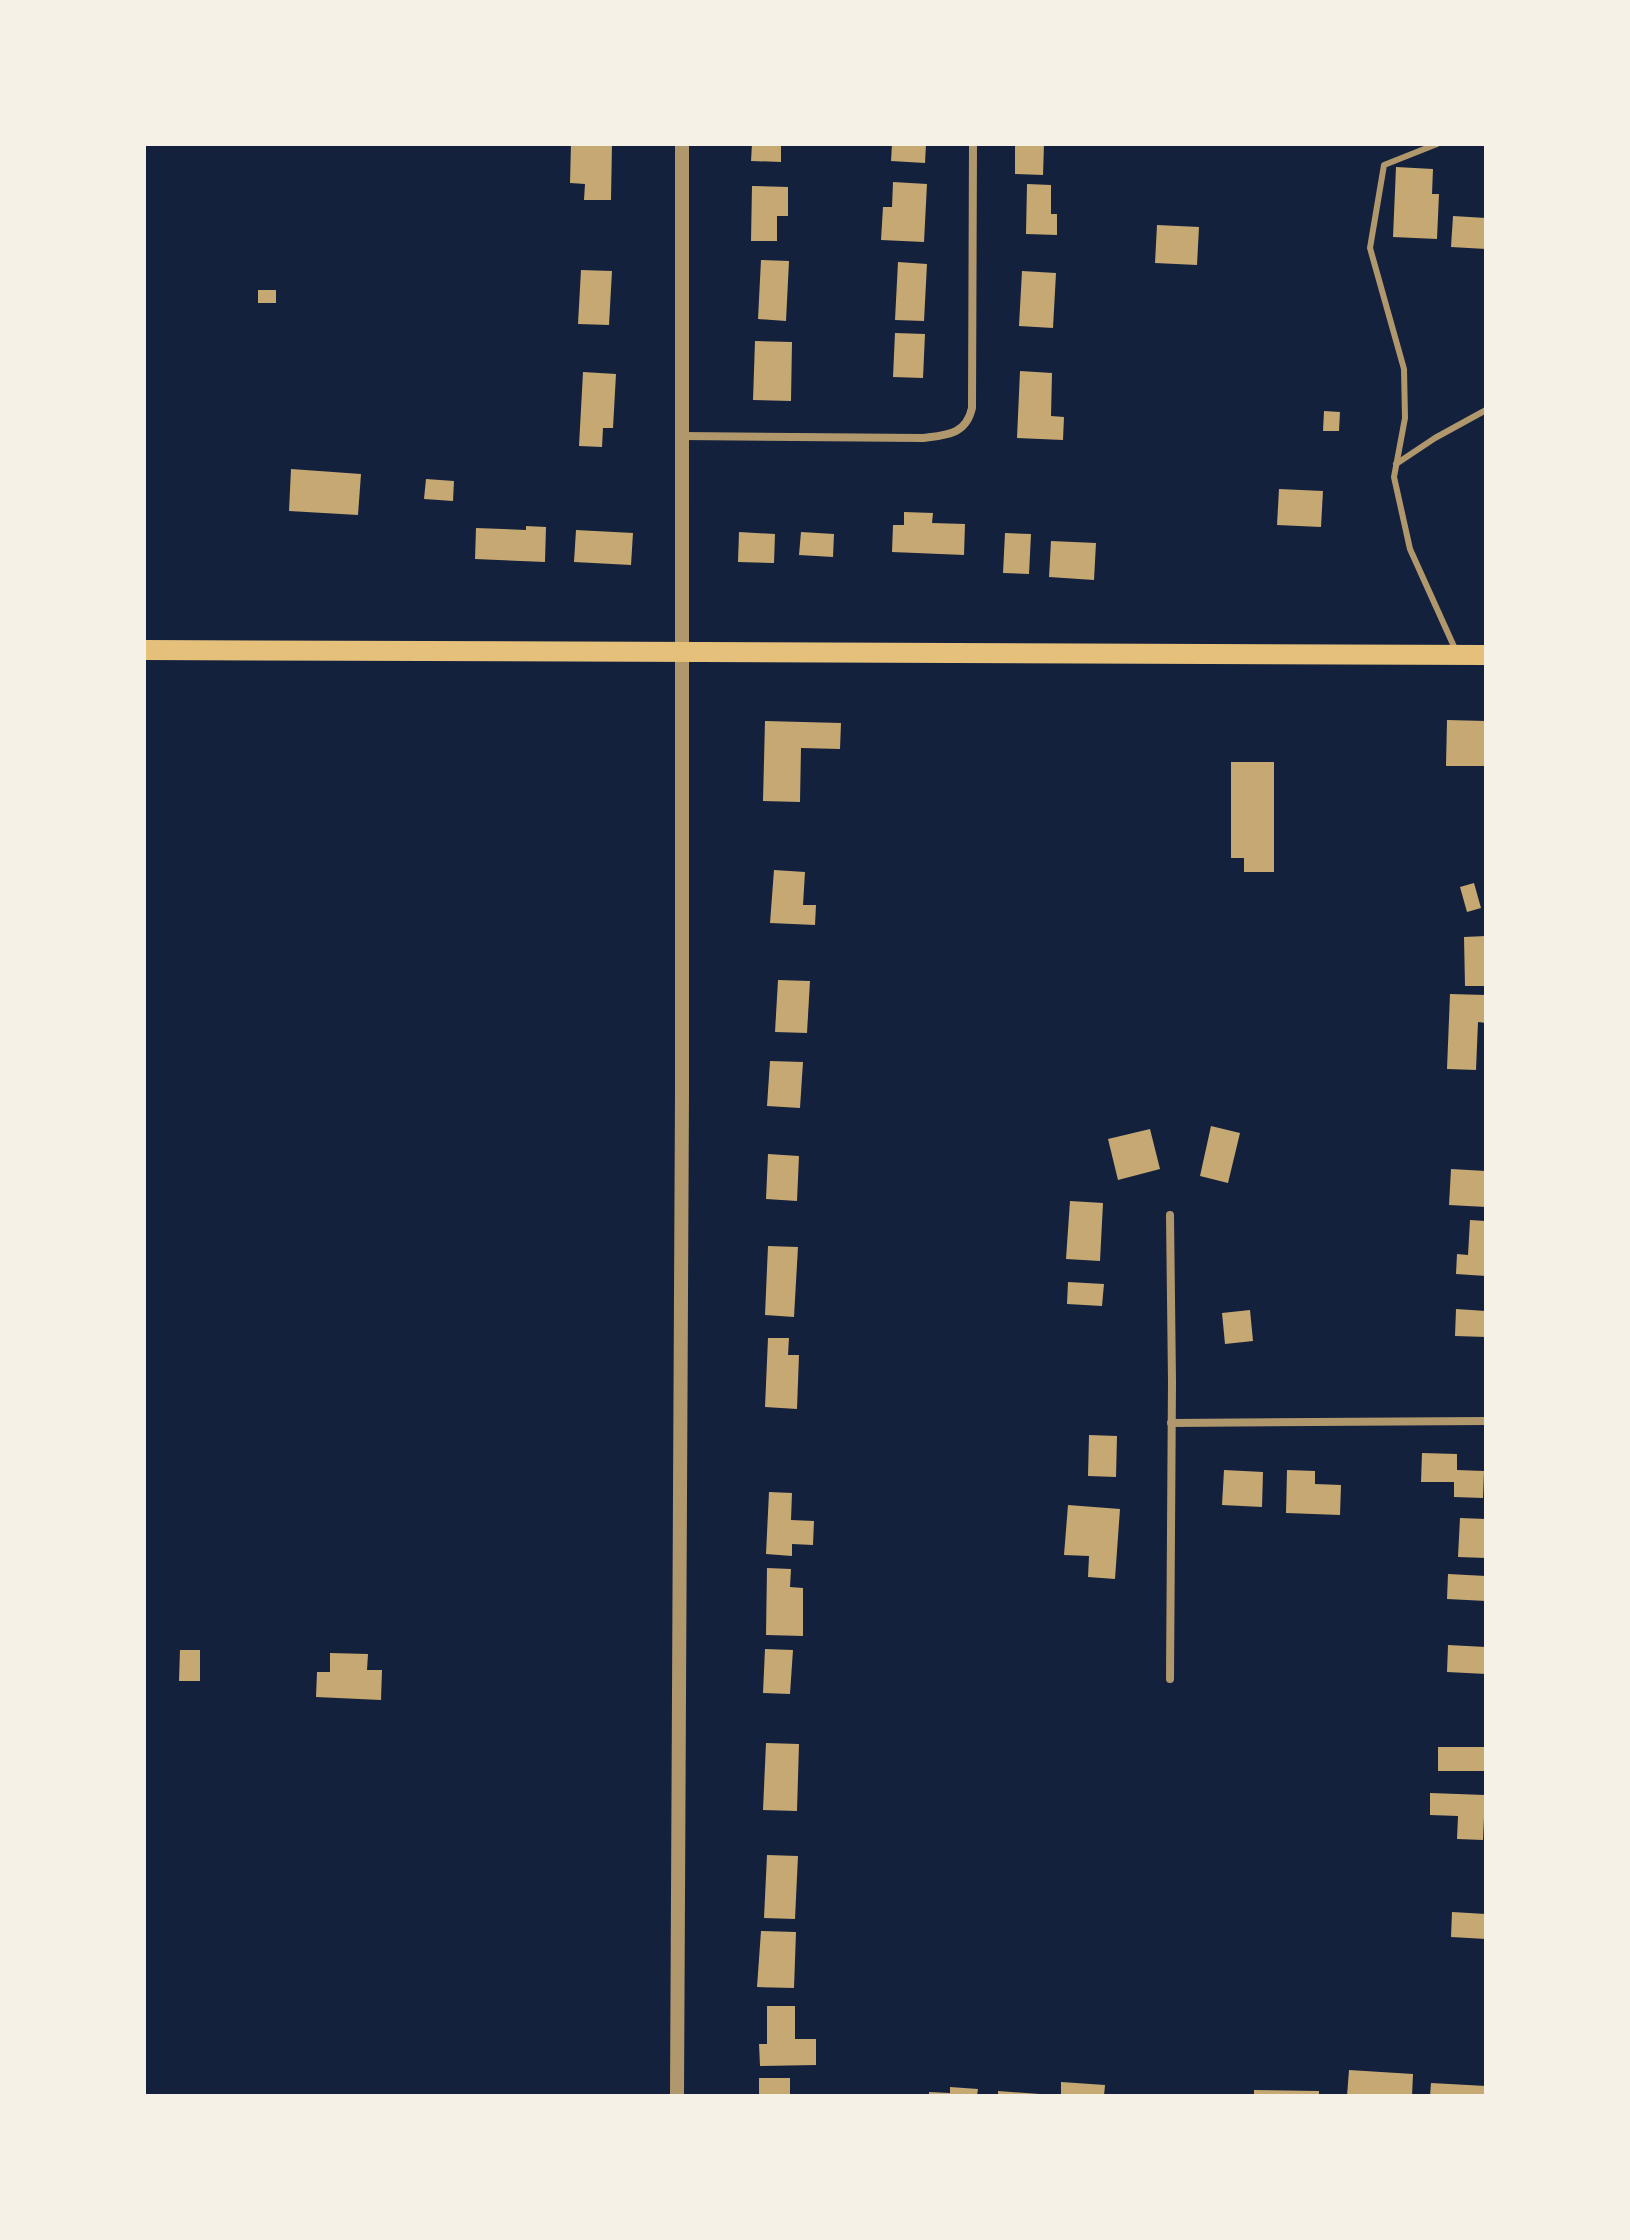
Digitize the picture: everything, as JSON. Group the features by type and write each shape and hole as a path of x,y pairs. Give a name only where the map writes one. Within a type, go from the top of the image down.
{"main road":[{"path":"144,650 1486,655"}],"street":[{"path":"677,2096 682,1110 682,144"},
{"path":"682,436 923,438 948,435 962,428 972,408 973,144"},
{"path":"1170,1215 1170,1679"},
{"path":"1171,1423 1486,1421"}],"lane":[{"path":"1437,144 1384,165 1370,248 1404,369 1405,418 1394,477 1410,549 1458,655"},
{"path":"1396,464 1486,410"}],"building":[{"path":"571,144 612,144 611,200 584,200 585,184 570,183"},
{"path":"752,144 781,144 781,162 751,161"},
{"path":"892,144 926,144 925,163 891,161"},
{"path":"1015,144 1044,144 1043,175 1015,174"},
{"path":"1396,167 1433,169 1432,194 1439,194 1437,239 1393,237"},
{"path":"893,182 927,184 924,242 881,240 883,207 892,207"},
{"path":"1027,184 1051,185 1051,214 1057,214 1057,235 1026,234"},
{"path":"752,186 788,187 788,216 777,216 777,241 751,241"},
{"path":"1453,216 1486,218 1486,249 1451,247"},
{"path":"1157,225 1199,227 1197,265 1155,263"},
{"path":"761,260 789,261 786,321 758,319"},
{"path":"898,262 927,264 924,321 895,320"},
{"path":"581,270 612,271 609,325 578,324"},
{"path":"1022,271 1056,273 1053,328 1019,326"},
{"path":"258,290 276,290 276,303 258,303"},
{"path":"895,333 925,334 923,378 893,377"},
{"path":"755,341 792,342 791,401 753,400"},
{"path":"1020,371 1052,373 1051,416 1064,417 1063,440 1017,438"},
{"path":"583,372 616,374 613,428 603,428 602,447 579,446"},
{"path":"1324,411 1340,412 1339,431 1323,431"},
{"path":"291,469 361,474 358,515 289,511"},
{"path":"426,479 454,481 453,501 424,499"},
{"path":"1279,489 1323,491 1321,527 1277,525"},
{"path":"904,512 933,513 932,523 965,524 964,555 892,552 893,525 904,525"},
{"path":"526,526 546,527 545,562 475,559 476,528 526,530"},
{"path":"576,530 633,533 631,565 574,562"},
{"path":"739,532 775,534 774,563 738,562"},
{"path":"801,532 834,534 833,557 799,555"},
{"path":"1005,533 1031,534 1029,574 1003,573"},
{"path":"1051,541 1096,543 1094,580 1049,577"},
{"path":"1447,720 1486,721 1486,766 1446,766"},
{"path":"765,721 841,723 840,749 801,748 800,802 763,801"},
{"path":"1231,762 1274,762 1274,872 1244,872 1244,858 1231,858"},
{"path":"774,870 805,872 803,905 816,905 815,925 770,923"},
{"path":"1474,883 1481,908 1467,912 1460,887"},
{"path":"1486,936 1486,986 1465,986 1464,937"},
{"path":"778,980 810,981 807,1033 775,1032"},
{"path":"1450,994 1486,995 1486,1023 1478,1022 1476,1070 1447,1069"},
{"path":"770,1061 803,1062 800,1108 767,1106"},
{"path":"1211,1126 1240,1133 1228,1183 1200,1176"},
{"path":"1150,1129 1160,1169 1118,1180 1108,1139"},
{"path":"768,1154 799,1156 797,1201 766,1199"},
{"path":"1451,1169 1486,1171 1486,1207 1449,1205"},
{"path":"1070,1201 1103,1203 1100,1261 1066,1259"},
{"path":"1470,1220 1486,1221 1486,1276 1456,1274 1457,1254 1468,1255"},
{"path":"768,1246 798,1247 794,1317 765,1315"},
{"path":"1068,1282 1104,1284 1102,1306 1067,1304"},
{"path":"1456,1309 1486,1311 1486,1337 1455,1336"},
{"path":"1250,1310 1253,1341 1225,1344 1222,1313"},
{"path":"768,1338 789,1338 788,1355 799,1355 797,1409 765,1407"},
{"path":"1089,1435 1117,1436 1116,1477 1088,1476"},
{"path":"1422,1453 1457,1454 1457,1470 1484,1471 1483,1498 1454,1497 1454,1482 1421,1482"},
{"path":"1224,1470 1263,1472 1262,1507 1222,1505"},
{"path":"1287,1470 1315,1471 1315,1484 1341,1485 1340,1515 1286,1513"},
{"path":"769,1492 792,1493 791,1520 814,1521 813,1545 792,1544 792,1556 766,1554"},
{"path":"1068,1505 1120,1509 1115,1579 1088,1577 1089,1556 1064,1555"},
{"path":"1460,1518 1486,1519 1486,1558 1458,1557"},
{"path":"767,1568 791,1569 790,1587 803,1588 803,1636 766,1635"},
{"path":"1448,1574 1486,1576 1486,1601 1447,1599"},
{"path":"1448,1645 1486,1647 1486,1674 1447,1672"},
{"path":"765,1649 793,1650 790,1694 763,1693"},
{"path":"180,1650 200,1650 200,1681 179,1681"},
{"path":"330,1653 368,1654 367,1670 382,1670 381,1700 316,1697 317,1672 330,1672"},
{"path":"766,1743 799,1744 797,1811 763,1810"},
{"path":"1438,1747 1486,1747 1486,1771 1438,1771"},
{"path":"1430,1793 1485,1795 1483,1840 1457,1839 1458,1816 1430,1815"},
{"path":"767,1855 798,1856 795,1919 764,1918"},
{"path":"1452,1912 1486,1914 1486,1939 1451,1937"},
{"path":"761,1931 796,1932 794,1988 757,1987"},
{"path":"767,2006 795,2006 795,2039 816,2039 816,2065 760,2066 759,2044 767,2044"},
{"path":"1349,2070 1413,2074 1412,2096 1347,2096"},
{"path":"759,2078 790,2078 790,2096 759,2096"},
{"path":"1061,2082 1105,2085 1104,2096 1061,2096"},
{"path":"1431,2083 1486,2086 1486,2096 1430,2096"},
{"path":"950,2087 978,2089 977,2096 929,2096 929,2092 950,2093"},
{"path":"1254,2090 1319,2091 1319,2096 1254,2096"},
{"path":"998,2091 1040,2094 1040,2096 998,2096"}]}
